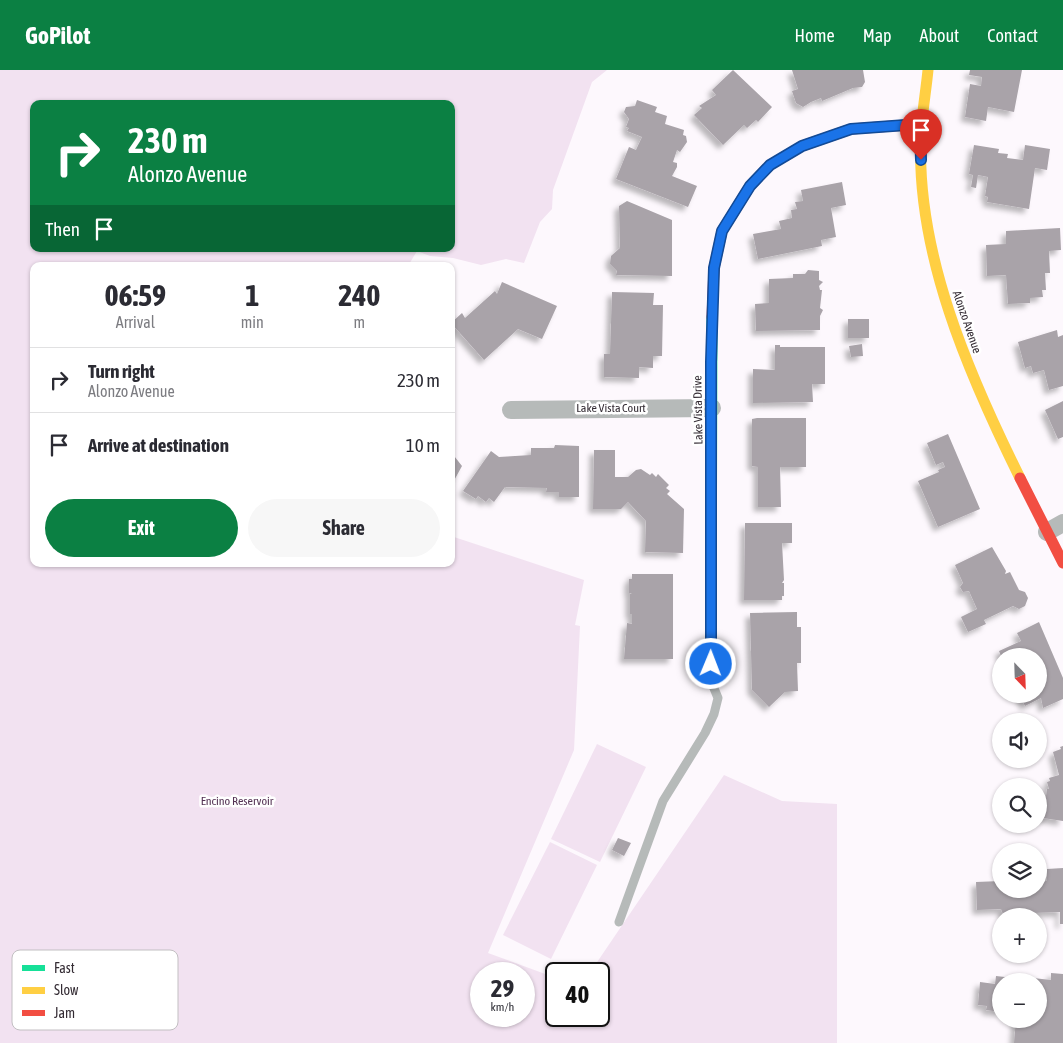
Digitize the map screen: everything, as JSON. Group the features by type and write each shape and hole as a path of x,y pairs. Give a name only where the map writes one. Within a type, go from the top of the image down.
{"street":[{"name":"Alonzo Avenue","path":"928,70 920,124 921,160 928,222 944,301 974,383 1063,563"},
{"name":"Lake Vista Drive","path":"711,680 711,362 714,268 722,231 750,186 770,165 802,146 824,136 851,129 920,124"},
{"name":"Lake Vista Court","path":"511,410 712,408"},
{"path":"1047,532 1063,524"}],"lane":[{"path":"619,922 663,801 714,714 718,698 711,680"}],"green space":[{"name":"Encino Reservoir","path":"0,70 607,70 592,82 553,190 552,209 540,222 524,263 506,259 481,265 453,258 430,256 420,252 455,252 455,100 30,100 30,252 416,252 410,262 30,262 30,567 455,567 455,537 584,580 575,625 580,626 574,750 488,953 512,962 470,962 470,1027 535,1027 535,970 545,974 545,1027 610,1027 610,962 597,962 724,775 782,801 837,804 837,1043 0,1043"},
{"path":"597,744 646,767 600,862 551,839"},
{"path":"550,842 597,865 551,959 503,935"}],"building":[{"path":"733,70 772,107 758,122 756,120 747,128 744,125 723,145 694,115 702,108 699,106 716,95 712,90"},
{"path":"792,70 863,70 865,82 862,87 853,88 822,101 821,98 803,107 796,103 792,91 798,89"},
{"path":"970,70 1022,70 1014,112 988,107 986,121 965,117 970,84 981,86 982,77 969,75"},
{"path":"637,100 657,107 655,112 667,116 665,124 684,130 683,135 686,136 687,142 680,152 677,150 673,162 677,163 677,167 672,176 697,186 688,207 616,179 629,147 636,150 642,137 627,131 629,128 626,127 629,119 624,112 626,107 635,106"},
{"path":"974,145 999,149 998,153 1008,154 1007,158 1023,160 1025,145 1050,149 1047,170 1035,168 1029,209 987,202 988,197 985,196 988,177 978,175 976,188 971,187 973,175 969,174"},
{"path":"842,182 846,205 831,208 836,237 821,240 822,246 758,259 753,234 781,229 779,221 792,218 791,210 797,209 795,202 803,201 801,190"},
{"path":"627,201 672,220 672,276 616,275 617,271 610,264 611,256 620,248 619,206"},
{"path":"1060,228 1061,250 1049,251 1050,273 1045,273 1046,290 1042,290 1043,297 1030,298 1030,303 1008,304 1006,275 987,276 986,245 1006,244 1006,231"},
{"path":"808,270 819,271 819,280 823,282 819,286 820,290 822,290 820,308 823,310 820,316 820,330 756,331 755,304 769,303 769,279 793,278 793,274 805,274"},
{"path":"502,282 557,306 542,339 518,329 484,360 455,327 455,319 462,313 465,318 495,291 497,294"},
{"path":"612,292 654,293 653,305 663,305 662,356 653,356 653,368 639,367 639,378 604,377 604,354 610,354"},
{"path":"848,319 869,319 869,338 848,338"},
{"path":"1057,330 1058,337 1063,335 1063,386 1049,390 1044,370 1033,373 1031,366 1025,368 1018,342"},
{"path":"862,344 863,356 851,357 849,346"},
{"path":"775,345 780,345 780,347 825,347 825,384 812,384 813,402 753,403 753,369 775,370"},
{"path":"1063,401 1063,437 1058,439 1045,410"},
{"path":"806,418 806,467 780,467 781,507 758,507 758,467 752,466 752,419"},
{"path":"948,434 980,509 938,527 918,481 939,472 938,470 945,467 943,462 936,465 927,443"},
{"path":"555,445 579,446 579,497 559,497 559,492 546,492 547,488 505,487 494,502 489,498 486,502 478,496 476,499 463,491 491,451 499,457 531,455 531,448 554,448"},
{"path":"594,450 615,450 615,477 628,477 636,470 641,469 650,475 652,473 656,477 658,474 669,485 666,488 670,491 667,494 684,509 683,553 645,552 646,521 628,502 621,509 593,509"},
{"path":"455,457 462,466 455,479"},
{"path":"745,523 792,523 792,543 782,543 784,580 782,583 784,583 784,596 782,596 782,600 744,600"},
{"path":"992,547 1006,571 1005,574 1010,572 1019,590 1025,592 1028,598 1025,606 1019,609 1013,606 984,620 986,624 968,632 961,617 977,609 969,591 963,592 960,587 963,583 955,565"},
{"path":"632,574 673,574 673,659 624,659 627,623 632,624 630,594 632,593 629,593 629,579 632,579"},
{"path":"797,612 797,627 801,627 801,663 797,663 798,691 785,692 769,707 752,690 750,613"},
{"path":"1039,622 1063,678 1063,699 1043,708 1042,703 1048,702 1048,648 1006,648 1021,641 1017,633"},
{"path":"1063,746 1063,821 1047,819 1047,789 1049,789 1047,782 1050,781 1049,778 1059,775 1053,752 1061,749 1060,747"},
{"path":"618,838 631,843 624,856 612,850"},
{"path":"1063,868 1063,924 1060,924 1060,912 1047,912 1047,908 992,908 977,910 976,882 992,881 992,898 1047,898 1047,869"},
{"path":"1051,973 1063,974 1063,1043 1014,1043 1015,1028 1047,1028 1047,980 1051,980"},
{"path":"980,982 992,984 992,1011 986,1010 987,1006 978,1005"}],"traffic: fast":[{"path":"711,680 712,317"}],"traffic: slow":[{"path":"928,70 922,118 921,178 936,268 949,312 965,355 982,397 1020,478"}],"traffic: jam":[{"path":"712,317 714,268 722,231 750,186 770,165 802,146 851,129 920,124"},
{"path":"1020,478 1063,563"}],"route":[{"path":"711,664 711,362 714,268 722,231 750,186 770,165 802,146 824,136 851,129 920,124 921,160"}]}
